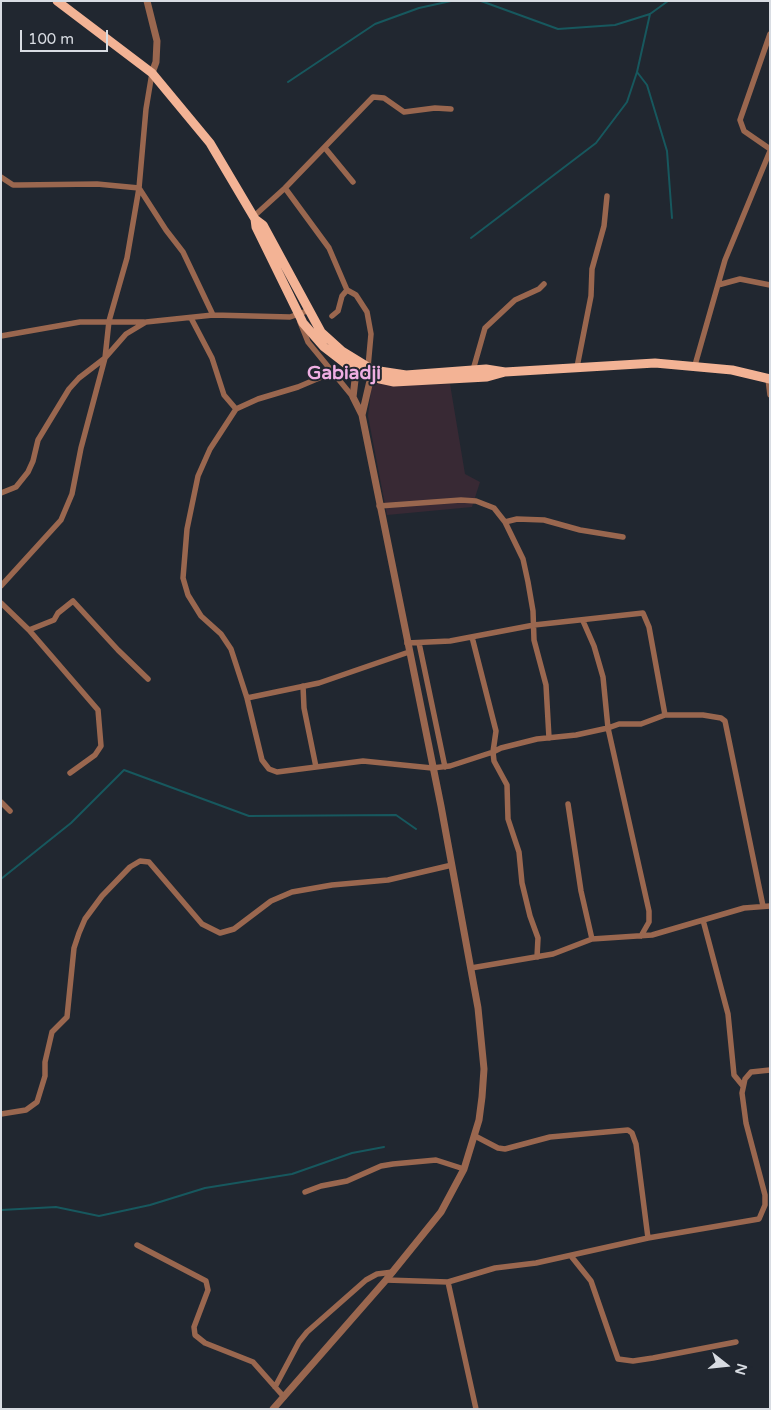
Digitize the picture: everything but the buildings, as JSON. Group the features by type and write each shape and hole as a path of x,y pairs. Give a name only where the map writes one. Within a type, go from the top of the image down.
{"main road":[{"path":"57,1 152,73 210,143 254,218 256,227 301,314 324,347 367,370 407,382 487,377 505,372"},
{"path":"367,370 406,375 473,370 505,372 655,363 695,365 732,370 769,379"}],"street":[{"path":"1,586 58,524 69,501 105,358 109,322 132,233 139,188 146,109 152,73 156,62 157,41 148,2"},
{"path":"695,365 735,233 770,150 744,131 740,120 770,34"},
{"path":"254,218 368,101 376,96 384,98 404,112 434,108 451,109"},
{"path":"324,148 353,182"},
{"path":"1,176 13,185 97,184 139,188"},
{"path":"139,188 166,230 183,252 213,315"},
{"path":"285,188 329,248 347,290 356,295 367,312 371,334 362,415"},
{"path":"577,367 591,296 592,269 604,226 607,196"},
{"path":"718,285 740,279 770,285"},
{"path":"473,370 486,328 515,300 539,289 544,284"},
{"path":"332,316 338,311 342,296 347,290"},
{"path":"1,336 72,323 146,322 213,315 301,314 308,342 331,373 353,397 362,415 452,865 478,1008 484,1070 479,1120 475,1136 464,1169 441,1212 393,1272 273,1409"},
{"path":"191,318 212,358 224,395 236,409"},
{"path":"1,493 16,486 28,472 38,440 69,389 79,378 105,358 126,334 146,322"},
{"path":"353,397 367,370"},
{"path":"331,373 298,388 258,399 236,409 210,449 198,476 185,540 183,578 188,595 201,616 221,634 231,649 247,698 259,754 265,766 277,772 364,761 432,768 445,767 501,748 608,728 619,724 641,724 665,716 717,717 725,721 766,906 744,908 652,935 592,939 553,954 471,968"},
{"path":"769,379 770,395"},
{"path":"379,506 461,500 476,501 494,508 504,522 522,559 534,625 534,640 546,685 549,738"},
{"path":"504,522 517,519 544,520 580,530 623,537"},
{"path":"29,630 54,620 58,613 73,601 118,650 148,679"},
{"path":"1,603 29,630 98,710 101,746 95,755 70,773"},
{"path":"407,643 419,644 472,637 534,625 643,613 649,627 665,716"},
{"path":"583,621 594,646 603,677 608,728 649,911 649,922 640,936"},
{"path":"472,637 496,731 493,752 494,762 507,785 508,819 518,852 522,882 530,916 538,938 537,957"},
{"path":"419,644 445,767"},
{"path":"247,698 319,683 409,652"},
{"path":"303,686 304,708 316,768"},
{"path":"1,802 10,811"},
{"path":"568,804 592,939"},
{"path":"1,1114 26,1110 37,1102 45,1076 45,1062 52,1032 67,1017 74,948 79,933 85,919 102,896 130,867 140,861 150,862 202,924 220,933 234,929 271,901 292,892 332,885 388,880 452,865"},
{"path":"703,920 728,1014 734,1075 743,1086"},
{"path":"760,1219 766,1205 765,1194 746,1123 743,1086 751,1072 770,1070"},
{"path":"475,1136 498,1148 505,1149 550,1137 628,1130 634,1136 636,1144 648,1238"},
{"path":"305,1192 321,1186 347,1181 381,1166 401,1163 436,1160 464,1169"},
{"path":"386,1280 448,1282 495,1268 571,1256 648,1238 760,1219 770,1215"},
{"path":"136,1245 206,1281 208,1290 194,1327 195,1336 205,1343 253,1362 284,1397"},
{"path":"571,1256 591,1281 618,1359 632,1361 653,1358 736,1342"},
{"path":"276,1387 299,1342 307,1332 366,1280 377,1274 393,1272"},
{"path":"448,1282 476,1409"}],"shaded area":[{"path":"372,382 413,385 450,384 465,474 480,482 472,507 387,515 368,416"}],"waterway":[{"path":"288,82 375,24 419,8 451,1"},
{"path":"481,1 558,29 615,25 650,14 668,1"},
{"path":"471,238 596,143 627,102 637,72 650,14"},
{"path":"637,72 647,85 667,151 672,218"},
{"path":"1,879 71,823 124,770 249,816 396,815 416,829"},
{"path":"1,1210 56,1207 99,1216 150,1205 205,1188 292,1174 352,1153 384,1147"}],"district":[{"name":"Gabiadji","path":"344,374"}]}
